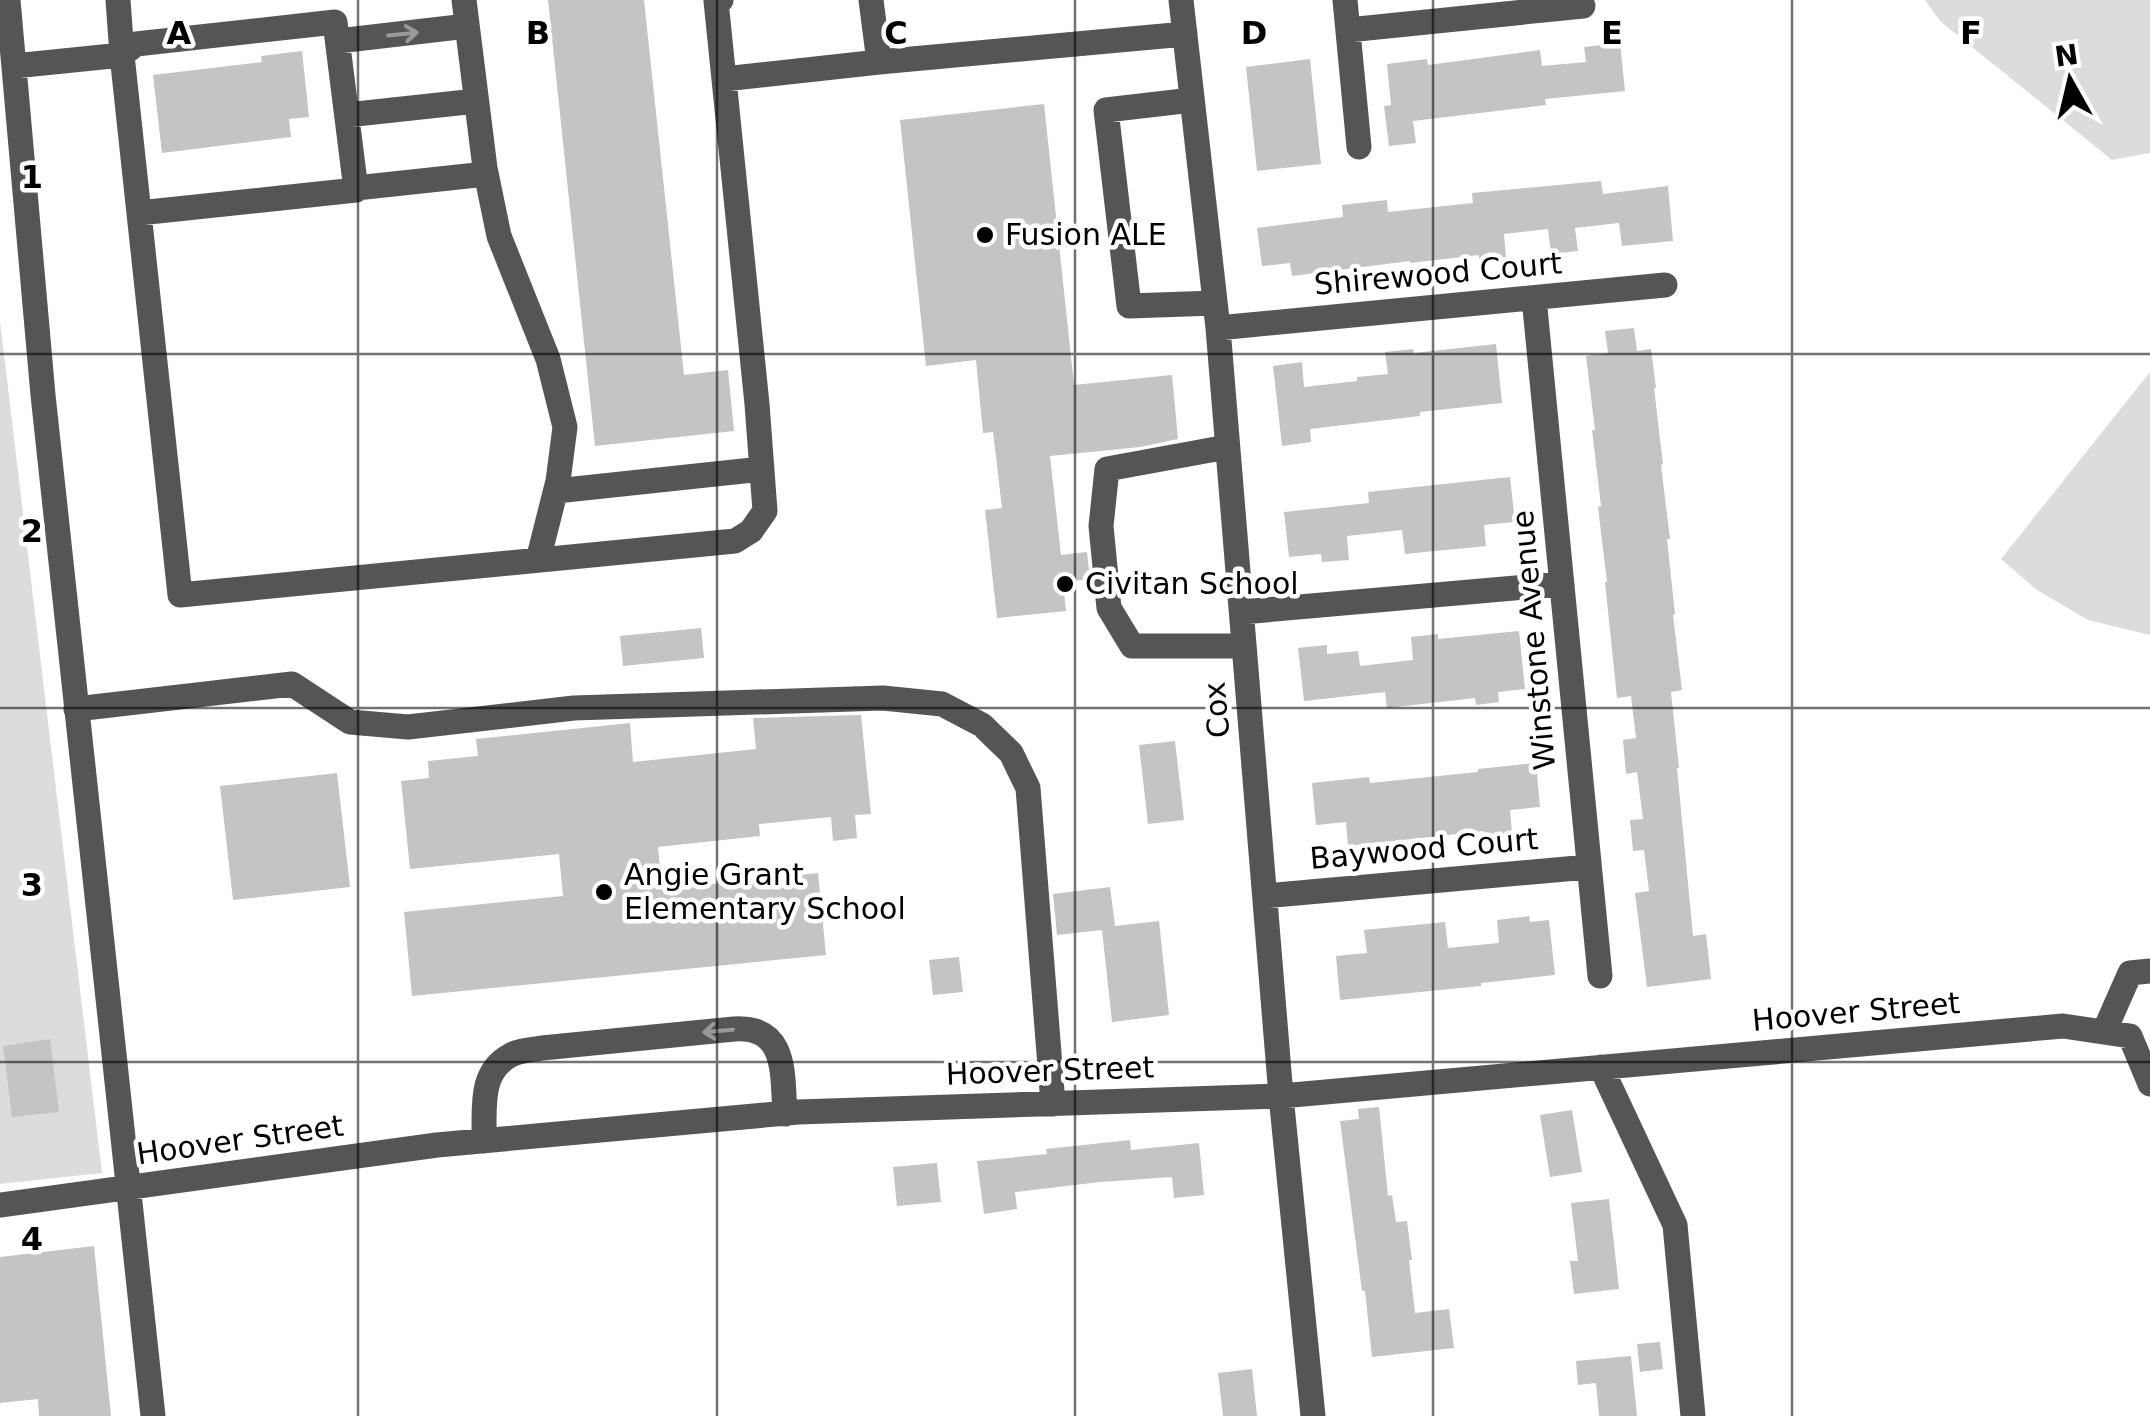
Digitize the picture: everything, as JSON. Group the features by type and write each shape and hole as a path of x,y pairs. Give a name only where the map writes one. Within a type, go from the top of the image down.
{"street":[{"path":"8,0 10,82 154,1416"},
{"path":"118,0 180,595 735,541 751,531 766,511 716,0 722,0"},
{"path":"464,0 486,174 499,236 548,359 565,427 556,491 538,560"},
{"path":"871,0 879,62"},
{"name":"Cox","path":"1181,0 1216,315 1281,1096 1313,1416"},
{"path":"1345,0 1359,148"},
{"path":"1348,30 1395,26 1500,7 1583,6"},
{"path":"10,82 122,55 136,44 336,21 467,26"},
{"path":"336,21 356,188"},
{"path":"724,78 1185,34"},
{"path":"347,115 476,100"},
{"name":"Shirewood Court","path":"1192,100 1106,110 1129,306 1216,315 1534,298 1665,286"},
{"path":"139,212 486,174"},
{"name":"Winstone Avenue","path":"1534,298 1600,976"},
{"path":"1228,446 1108,469 1101,526 1110,608 1132,646 1244,646"},
{"path":"556,491 762,469"},
{"path":"1242,612 1562,584"},
{"path":"76,708 292,684 350,722 408,727 574,708 883,698 942,704 982,725 1010,753 1028,788 1053,1104"},
{"name":"Baywood Court","path":"1265,896 1588,867"},
{"path":"2150,971 2130,973 2104,1032 2130,1036 2150,1084"},
{"name":"Hoover Street","path":"0,1205 437,1146 785,1114 1281,1096 2063,1026 2104,1032"},
{"path":"484,1141 488,1078 513,1053 750,1028 768,1036 778,1052 785,1114"},
{"path":"1601,1067 1675,1226 1693,1416"}],"shaded area":[{"path":"1925,0 2150,0 2150,153 2112,160 1940,21"},
{"path":"0,321 102,1173 0,1184"},
{"path":"2150,372 2150,635 2088,620 2037,590 2001,559"}],"building":[{"path":"548,0 644,0 684,375 728,370 734,431 595,446"},
{"path":"1620,43 1625,91 1545,99 1546,105 1413,121 1416,143 1389,146 1384,106 1391,105 1387,64 1427,59 1428,65 1540,50 1542,66 1586,62 1584,47"},
{"path":"302,51 309,117 289,119 291,137 162,153 153,75 262,62 261,56"},
{"path":"1310,59 1321,164 1257,171 1246,67"},
{"path":"1044,104 1074,385 1172,375 1178,439 1050,456 1061,555 1087,552 1090,579 1063,582 1066,611 997,618 985,510 1002,508 993,432 983,433 976,360 926,366 900,120"},
{"path":"1601,181 1603,194 1668,186 1673,241 1622,246 1619,223 1575,228 1578,251 1551,254 1548,229 1504,234 1506,257 1479,260 1479,255 1410,261 1292,276 1290,263 1262,266 1257,228 1343,217 1342,205 1387,200 1388,212 1473,203 1472,193"},
{"path":"1634,328 1637,351 1651,349 1656,388 1682,690 1671,692 1677,768 1693,936 1706,934 1711,979 1647,987 1635,893 1649,891 1644,850 1633,851 1630,820 1643,819 1637,772 1626,774 1623,740 1636,738 1631,696 1617,698 1586,356 1608,353 1605,331"},
{"path":"1496,344 1502,403 1310,429 1311,442 1282,446 1273,366 1302,362 1304,387 1388,374 1385,352 1413,349 1414,353"},
{"path":"1510,477 1515,522 1484,525 1486,546 1405,554 1402,530 1347,536 1349,560 1322,562 1321,554 1289,557 1284,512 1369,503 1368,492"},
{"path":"701,628 704,658 623,666 620,636"},
{"path":"1519,631 1525,689 1498,692 1499,702 1476,705 1475,698 1387,708 1385,692 1304,701 1298,648 1327,645 1327,654 1358,651 1360,666 1413,660 1411,637 1438,634 1438,639"},
{"path":"861,715 871,814 855,815 857,838 833,841 831,817 759,824 760,836 658,847 662,889 818,873 826,955 412,996 404,912 563,896 559,854 410,869 401,781 429,778 428,761 478,756 476,739 630,723 633,762 756,749 753,718"},
{"path":"1175,741 1184,820 1148,824 1139,745"},
{"path":"1536,763 1540,807 1510,810 1512,833 1484,836 1484,831 1348,846 1346,822 1316,825 1312,783 1369,777 1370,783"},
{"path":"337,773 350,887 233,900 220,786"},
{"path":"1110,887 1115,926 1159,921 1169,1015 1112,1022 1102,930 1057,935 1053,894"},
{"path":"1529,916 1530,922 1549,920 1555,975 1340,1000 1336,956 1367,953 1364,930 1445,922 1448,948 1499,943 1497,920"},
{"path":"959,957 963,992 933,995 929,960"},
{"path":"50,1039 59,1112 12,1117 3,1046"},
{"path":"1379,1107 1388,1196 1392,1195 1396,1222 1407,1221 1415,1313 1449,1309 1454,1348 1372,1357 1340,1121 1359,1119 1358,1109"},
{"path":"1572,1110 1582,1172 1550,1177 1540,1115"},
{"path":"1130,1140 1131,1150 1199,1143 1204,1195 1174,1198 1172,1177 1100,1182 1015,1192 1017,1209 984,1214 977,1161"},
{"path":"937,1163 941,1202 897,1206 893,1167"},
{"path":"1609,1199 1619,1289 1574,1294 1570,1261 1578,1261 1571,1203"},
{"path":"94,1246 111,1416 39,1416 38,1399 0,1403 0,1257"},
{"path":"1660,1342 1663,1369 1640,1372 1637,1344"},
{"path":"1631,1356 1637,1416 1599,1416 1596,1383 1578,1385 1576,1361"},
{"path":"1252,1369 1257,1416 1223,1416 1218,1373"}],"place":[{"name":"Fusion ALE","path":"985,235"},
{"name":"Civitan School","path":"1065,584"},
{"name":"Angie Grant Elementary School","path":"604,892"}]}
